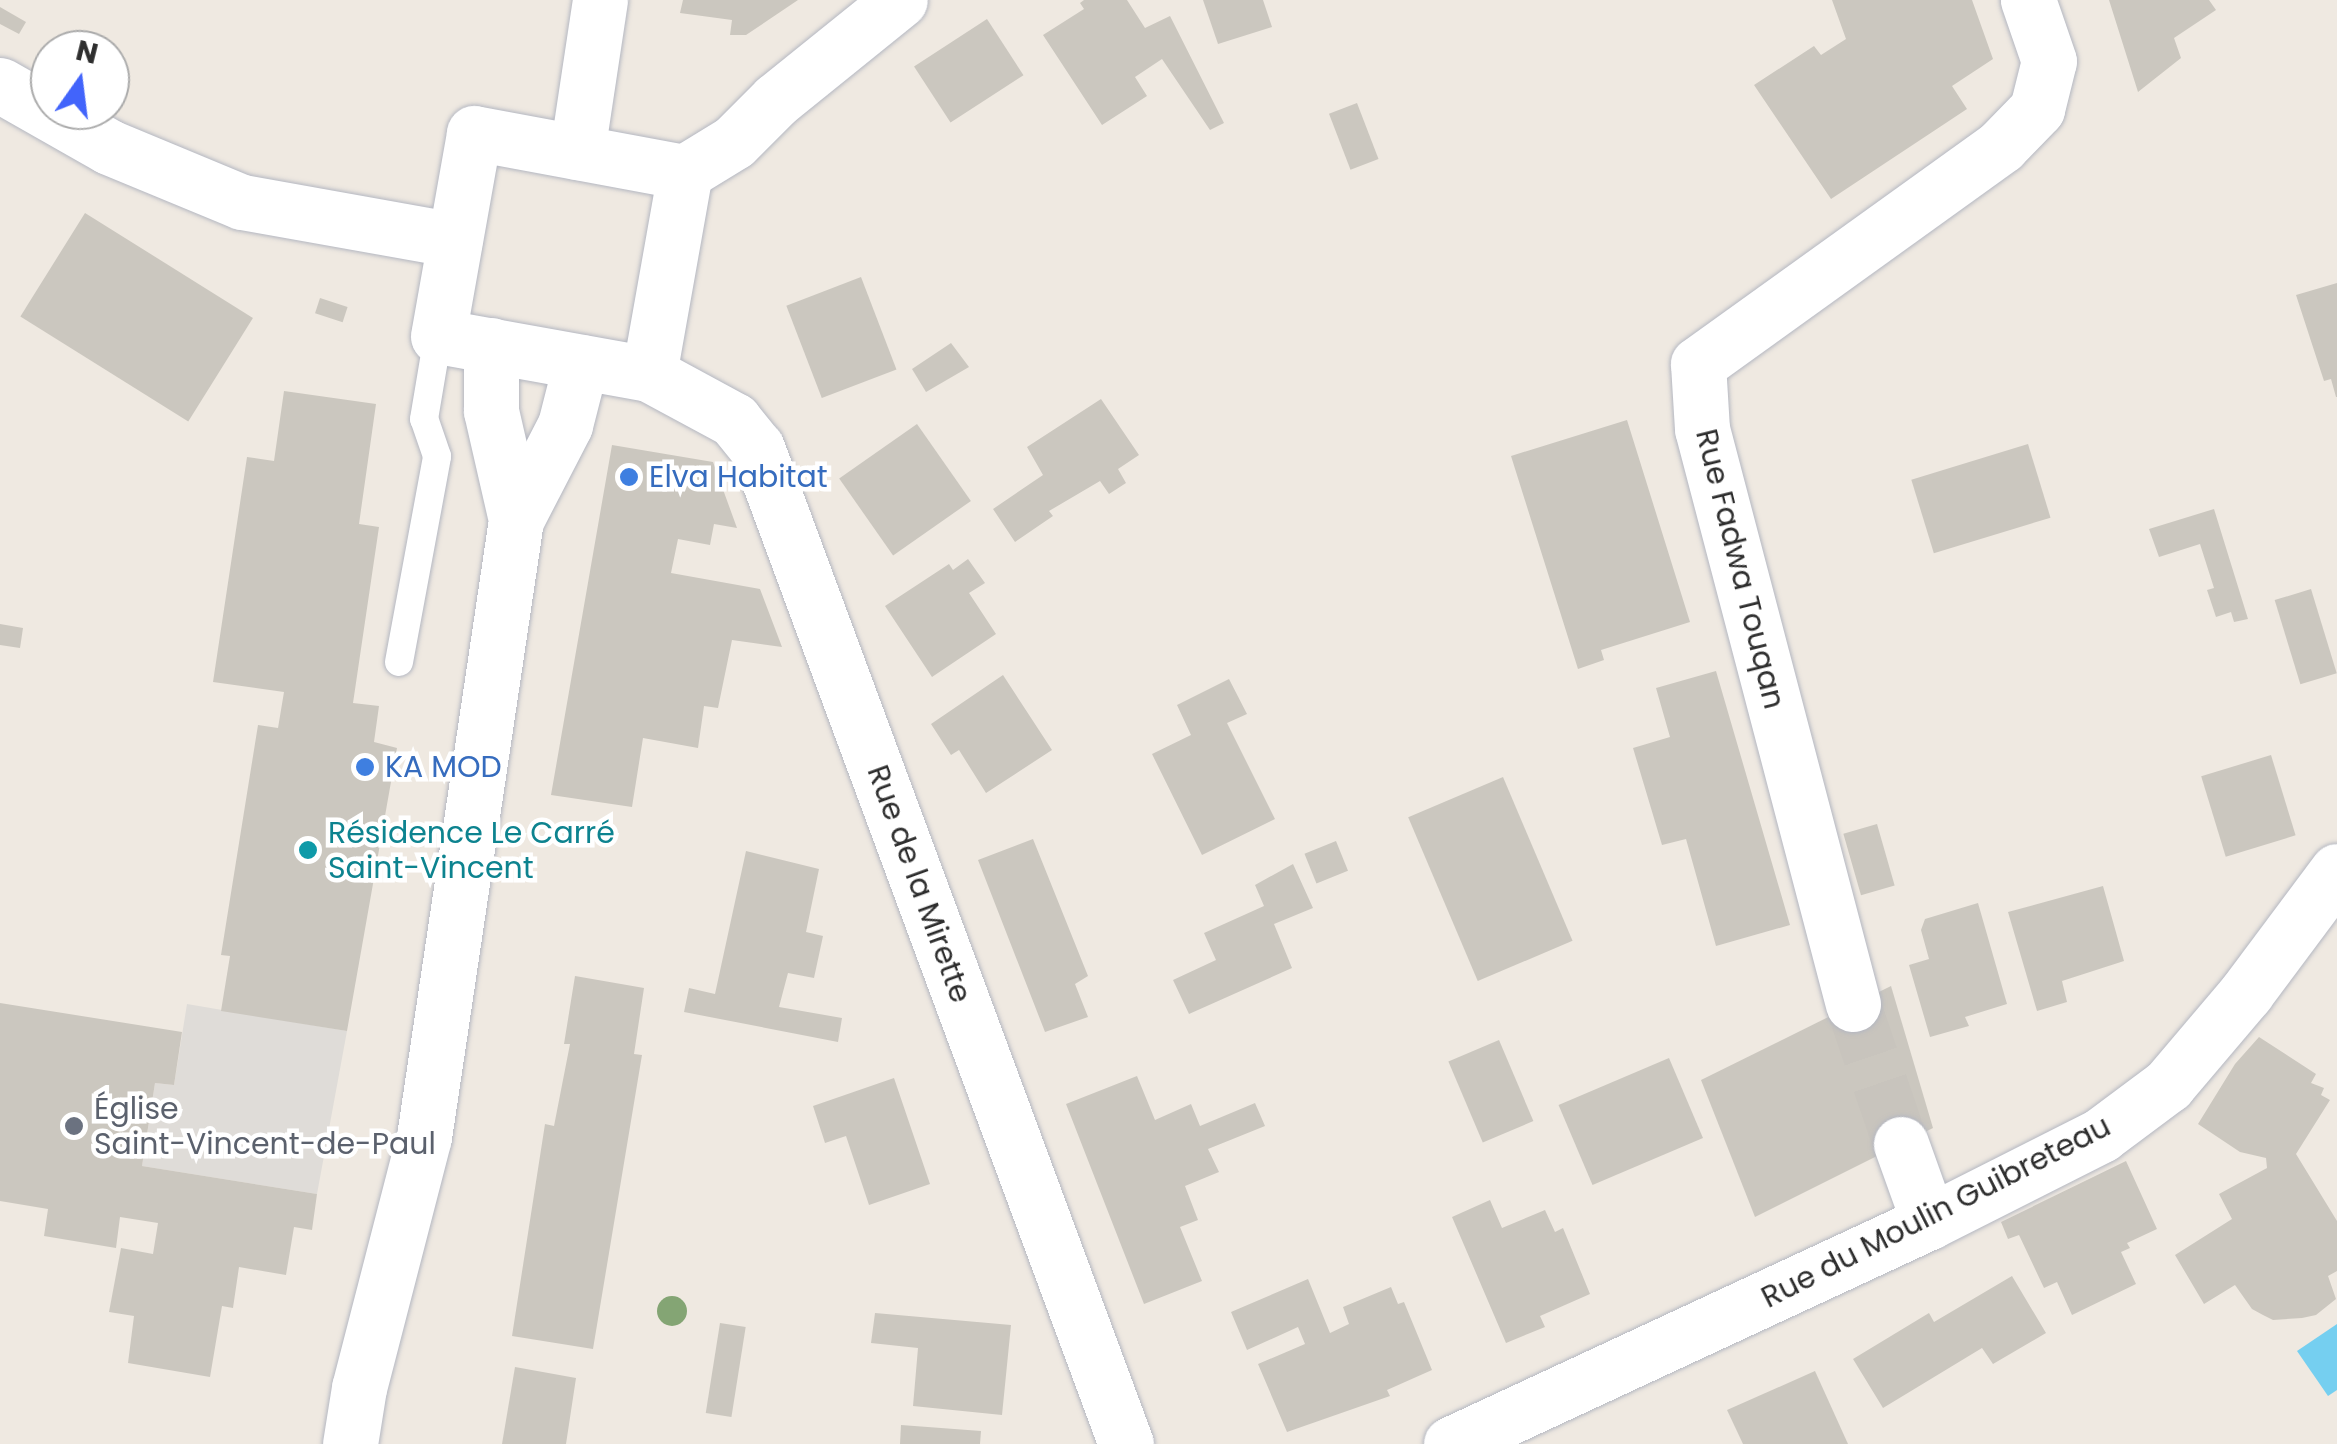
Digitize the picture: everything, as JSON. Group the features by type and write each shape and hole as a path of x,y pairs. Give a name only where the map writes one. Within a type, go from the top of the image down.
{"street":[{"path":"577,152 600,0"},
{"path":"516,520 491,411 464,341 456,240 474,133 685,172 734,142 776,100 900,0"},
{"name":"Rue Fadwa Touqan","path":"1854,1004 1702,429 1698,364 2001,146 2037,110 2049,61 2028,0"},
{"path":"0,86 109,147 242,202 456,240"},
{"path":"650,374 685,172"},
{"name":"Rue de la Mirette","path":"464,341 650,374 734,420 757,448 1126,1444"},
{"path":"350,1444 359,1388 424,1138 516,520 565,424 582,362"},
{"name":"Rue du Moulin Guibreteau","path":"1451,1444 1929,1222 2101,1135 2168,1084 2246,993 2337,870"},
{"path":"1900,1144 1929,1222"}],"lane":[{"path":"399,662 437,456 424,419 464,341"}],"shaded area":[{"path":"187,1004 347,1031 317,1194 142,1166 155,1083 174,1085"}],"water":[{"path":"2337,1324 2337,1390 2328,1396 2297,1351"}],"building":[{"path":"683,0 798,0 746,35 730,35 732,20 680,13"},
{"path":"1127,0 1145,28 1170,16 1224,123 1210,130 1162,59 1135,77 1147,96 1102,125 1043,35 1084,9 1080,3"},
{"path":"1203,0 1263,0 1272,27 1218,44"},
{"path":"1832,0 1972,0 1993,59 1952,86 1967,109 1831,199 1754,85 1814,46 1821,55 1846,39"},
{"path":"2109,0 2209,0 2216,10 2174,38 2181,58 2138,92"},
{"path":"0,7 26,22 19,34 0,24"},
{"path":"987,19 1023,75 951,123 914,66"},
{"path":"1357,103 1379,159 1350,170 1329,114"},
{"path":"85,213 253,318 188,421 20,316"},
{"path":"861,277 896,369 822,398 786,306"},
{"path":"2337,283 2336,397 2331,379 2324,381 2296,295"},
{"path":"320,298 348,307 343,322 315,313"},
{"path":"951,343 969,367 926,392 912,369"},
{"path":"284,391 376,404 359,524 379,527 353,703 379,706 374,742 397,748 347,1031 221,1011 230,956 221,955 258,725 278,728 284,692 213,682 247,457 274,461"},
{"path":"1101,399 1139,455 1118,469 1126,483 1109,494 1100,481 1049,511 1053,516 1015,542 993,509 1043,475 1027,447"},
{"path":"1627,420 1690,622 1601,650 1604,660 1578,669 1511,456"},
{"path":"917,424 971,501 893,555 839,478"},
{"path":"2028,444 2051,518 1934,553 1911,480"},
{"path":"612,445 713,462 737,528 714,524 710,545 678,539 671,573 760,589 782,647 732,640 718,708 704,706 698,748 643,738 632,807 551,795"},
{"path":"2214,509 2248,619 2234,622 2231,612 2216,617 2207,590 2214,588 2200,544 2159,557 2149,529"},
{"path":"968,559 985,583 969,593 996,634 932,677 885,606 949,564 953,570"},
{"path":"2311,589 2337,673 2300,684 2275,600"},
{"path":"0,624 23,628 20,648 0,645"},
{"path":"1716,671 1790,925 1716,946 1686,839 1662,845 1633,748 1670,737 1656,688"},
{"path":"1003,675 1052,750 986,793 959,750 951,755 931,724"},
{"path":"1229,679 1247,714 1227,723 1275,819 1202,855 1152,754 1191,735 1177,705"},
{"path":"2271,755 2296,835 2226,857 2201,776"},
{"path":"1503,777 1573,941 1478,981 1408,817"},
{"path":"1877,824 1895,886 1861,895 1843,834"},
{"path":"1033,839 1088,976 1075,984 1088,1017 1045,1032 978,860"},
{"path":"1336,841 1348,871 1316,883 1304,854"},
{"path":"746,851 819,869 806,932 823,936 814,978 788,973 779,1007 842,1018 838,1042 684,1012 689,988 715,994"},
{"path":"1293,864 1313,908 1274,924 1292,968 1189,1014 1173,980 1216,960 1204,933 1264,906 1255,885"},
{"path":"2103,886 2124,961 2062,981 2067,1002 2037,1011 2008,912"},
{"path":"1978,903 2007,1004 1965,1017 1969,1026 1930,1037 1909,965 1929,959 1921,930 1925,919"},
{"path":"575,976 644,988 634,1054 642,1055 593,1349 512,1336 545,1124 554,1126 570,1044 564,1044"},
{"path":"1891,986 1933,1128 1755,1217 1701,1080"},
{"name":"Église Saint-Vincent-de-Paul","path":"0,1003 182,1032 174,1085 155,1083 142,1166 317,1194 312,1230 294,1227 286,1275 239,1267 233,1308 222,1306 210,1377 128,1363 134,1316 109,1312 121,1248 153,1254 158,1223 120,1217 116,1248 44,1236 48,1209 0,1201"},
{"path":"2259,1037 2316,1074 2311,1083 2324,1088 2321,1095 2330,1100 2296,1154 2337,1221 2337,1271 2328,1276 2336,1299 2316,1315 2302,1318 2273,1320 2252,1309 2235,1285 2204,1304 2175,1255 2232,1219 2219,1194 2267,1168 2266,1158 2240,1152 2198,1124 2235,1064"},
{"path":"1499,1040 1533,1121 1483,1142 1448,1061"},
{"path":"1669,1058 1703,1138 1593,1185 1559,1105"},
{"path":"1137,1076 1155,1120 1191,1104 1200,1126 1255,1103 1265,1126 1208,1149 1219,1172 1185,1186 1198,1220 1180,1227 1202,1281 1144,1304 1066,1104"},
{"path":"894,1078 930,1184 869,1205 846,1136 825,1143 813,1106"},
{"path":"2126,1161 2157,1229 2127,1243 2130,1248 2121,1252 2136,1284 2072,1315 2057,1282 2044,1288 2019,1235 2008,1239 2001,1222"},
{"path":"1490,1200 1502,1228 1545,1210 1555,1232 1563,1228 1590,1294 1540,1316 1545,1327 1506,1343 1452,1217"},
{"path":"2012,1276 2046,1333 1993,1364 1982,1348 1883,1408 1853,1359 1929,1313 1934,1322"},
{"path":"1308,1279 1330,1333 1349,1324 1343,1307 1391,1287 1398,1304 1404,1302 1432,1370 1387,1390 1390,1396 1287,1432 1258,1364 1305,1344 1298,1327 1247,1350 1231,1312"},
{"path":"875,1313 1011,1325 1002,1415 913,1406 918,1348 871,1343"},
{"path":"720,1323 746,1327 731,1417 706,1413"},
{"path":"515,1367 576,1378 566,1444 502,1444"},
{"path":"1815,1371 1848,1444 1743,1444 1727,1410"},
{"path":"901,1425 981,1431 980,1444 900,1444"}],"tunnel":[{"path":"1853,1004 1901,1144"}],"place":[{"name":"Elva Habitat","path":"629,477"},
{"name":"KA MOD","path":"365,767"},
{"name":"Résidence Le Carré Saint-Vincent","path":"308,850"},
{"name":"Église Saint-Vincent-de-Paul","path":"74,1126"}]}
